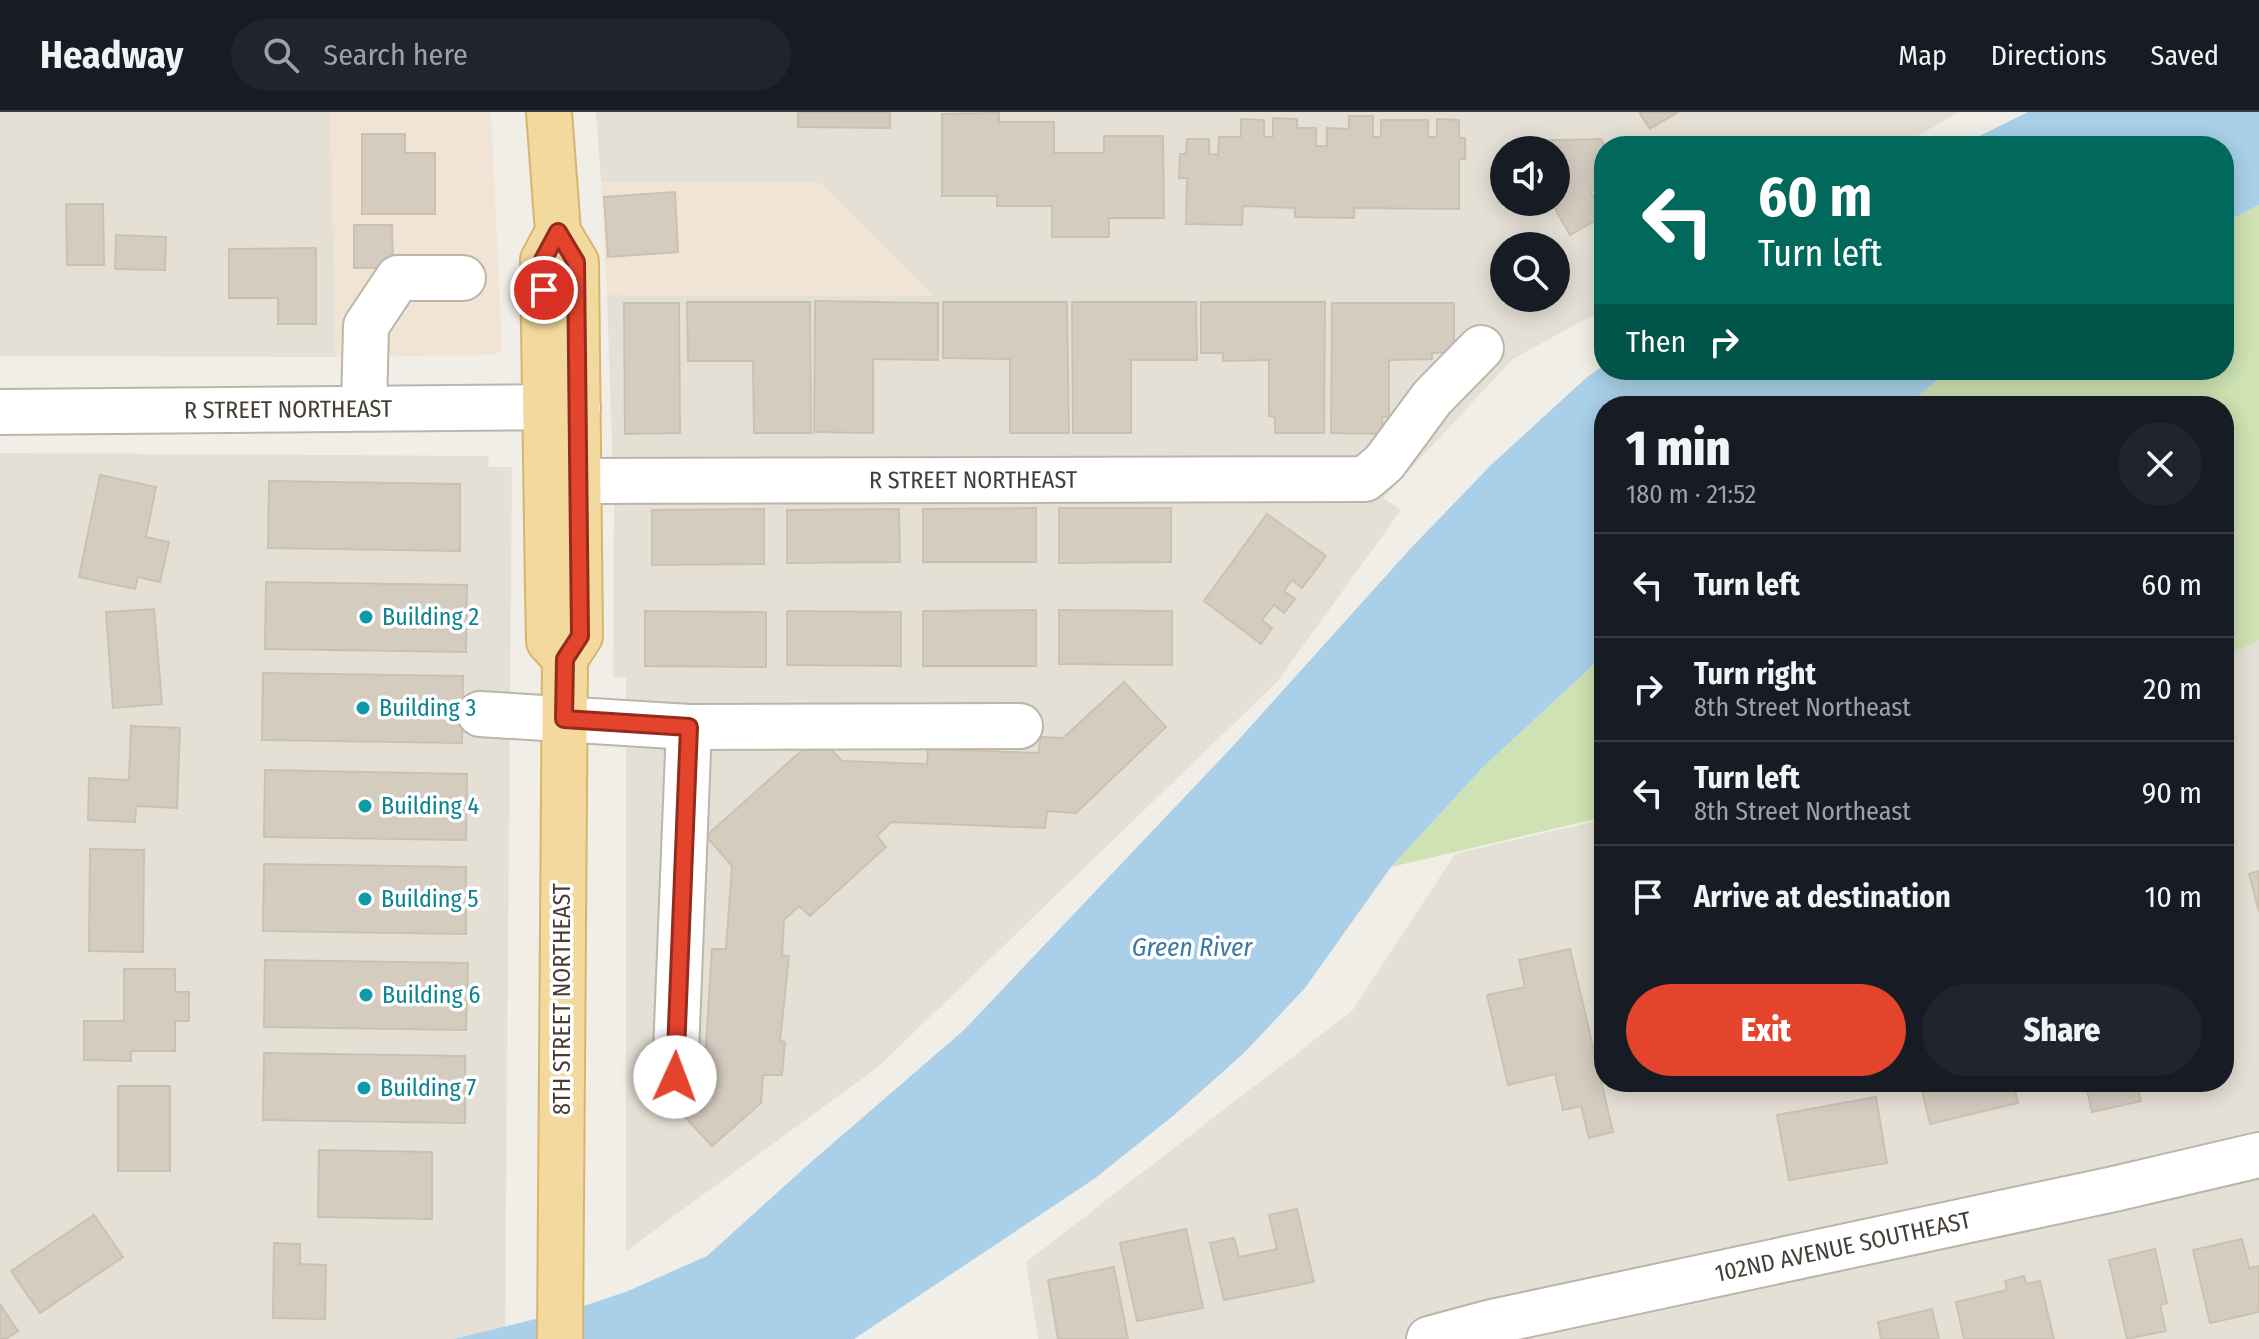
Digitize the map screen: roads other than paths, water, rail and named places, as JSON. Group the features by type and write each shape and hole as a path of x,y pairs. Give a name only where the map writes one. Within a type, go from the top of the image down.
{"main road":[{"name":"8TH STREET NORTHEAST","path":"549,112 558,232 543,260 562,407 579,481 580,636 565,659 560,1339"},
{"name":"8TH STREET NORTHEAST","path":"562,407 549,641 565,659"}],"street":[{"path":"364,408 366,326 398,278 463,278"},
{"name":"R STREET NORTHEAST","path":"579,481 1365,479 1384,463 1403,433 1432,398 1481,348"},
{"name":"R STREET NORTHEAST","path":"0,412 562,407"},
{"path":"480,714 689,727 1020,726"},
{"path":"675,1077 689,727"},
{"name":"102ND AVENUE SOUTHEAST","path":"1429,1339 1492,1322 2259,1155"}],"water":[{"path":"2028,112 2259,112 2259,205 2234,218 2234,136 1979,136"},
{"name":"Green River","path":"1594,372 1594,380 1938,380 1918,396 1594,396 1594,664 1484,766 1391,867 1305,988 1243,1054 1173,1116 1094,1179 854,1339 454,1339 572,1310 628,1291 707,1256 964,1030 1232,747 1411,548 1492,464"}],"place":[{"name":"Building 2","path":"366,617"},
{"name":"Building 3","path":"363,708"},
{"name":"Building 4","path":"365,806"},
{"name":"Building 5","path":"365,899"},
{"name":"Building 6","path":"366,995"},
{"name":"Building 7","path":"364,1088"}]}
